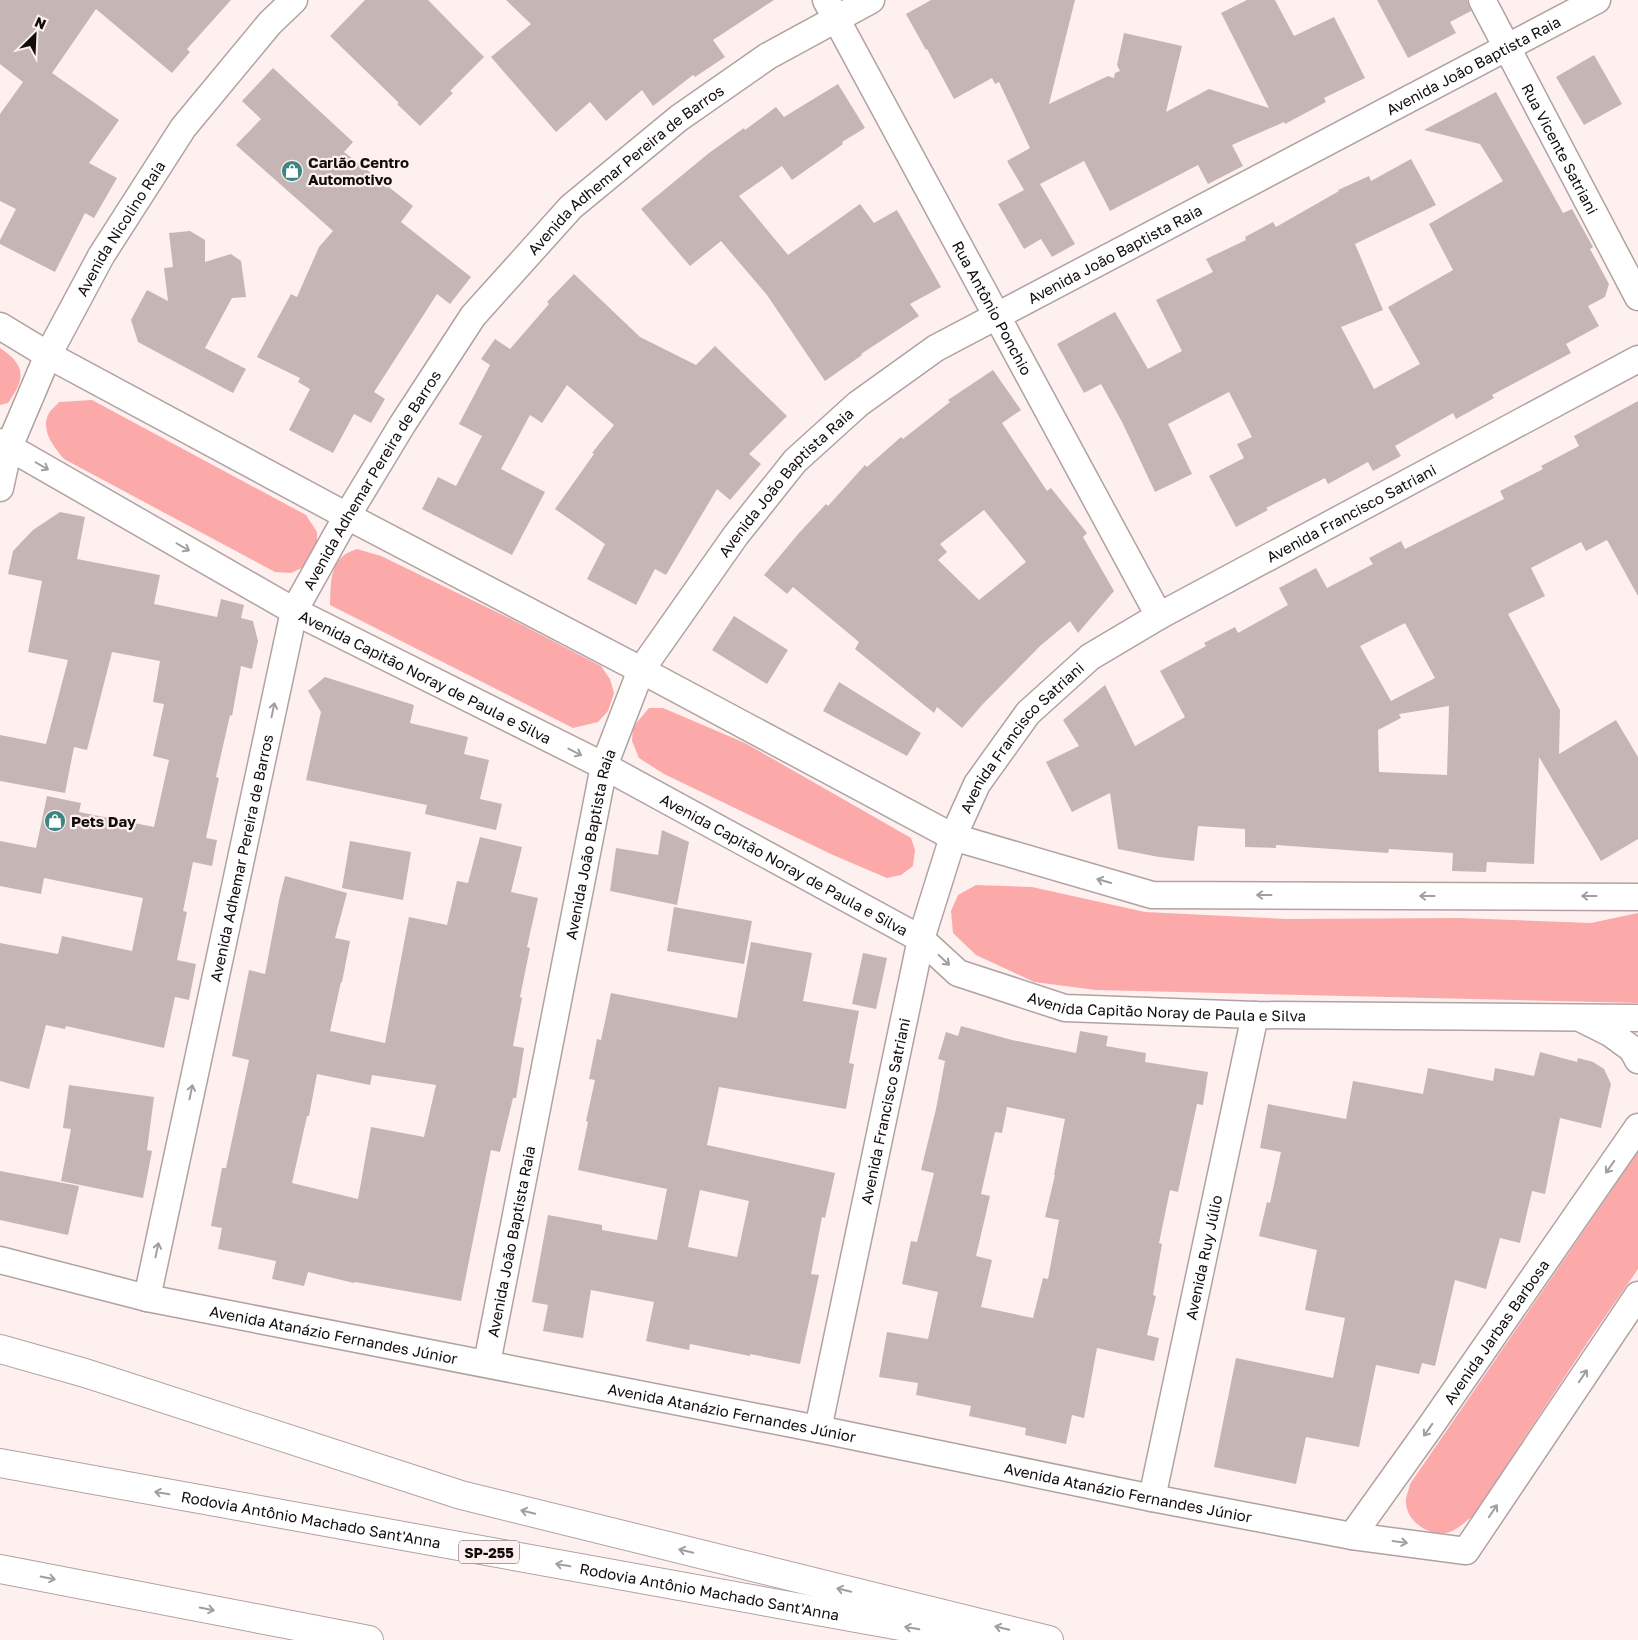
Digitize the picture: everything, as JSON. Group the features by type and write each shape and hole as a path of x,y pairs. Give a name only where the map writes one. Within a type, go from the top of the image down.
{"highway":[{"path":"0,1349 85,1373 461,1495 1049,1640"},
{"name":"Rodovia Antônio Machado Sant'Anna","path":"0,1463 978,1640"},
{"path":"0,1569 369,1640"}],"street":[{"name":"Avenida Nicolino Raia","path":"0,488 5,445 48,354 101,256 183,128 270,23 294,0"},
{"name":"Avenida Adhemar Pereira de Barros","path":"147,1298 294,611 346,516 402,425 473,316 572,207 679,118 768,56 830,9 871,0"},
{"name":"Rua Vicente Satriani","path":"1482,0 1638,297"},
{"name":"Avenida João Baptista Raia","path":"486,1363 604,766 641,670 736,534 796,461 858,404 936,348 1597,0"},
{"name":"Rua Antônio Ponchio","path":"830,9 1159,616"},
{"path":"0,326 346,516 641,670 953,837 1152,895 1638,896"},
{"name":"Avenida Francisco Satriani","path":"818,1428 921,939 953,837 978,784 1028,713 1090,657 1159,616 1638,359"},
{"name":"Avenida Capitão Noray de Paula e Silva","path":"5,445 294,611 604,766 921,939 958,973 1065,1008 1255,1015 1638,1018"},
{"name":"Avenida Ruy Júlio","path":"1152,1498 1255,1015"},
{"path":"1580,1018 1610,1033 1632,1049 1638,1060"},
{"name":"Avenida Jarbas Barbosa","path":"1352,1536 1430,1428 1638,1127"},
{"name":"Avenida Atanázio Fernandes Júnior","path":"0,1260 147,1298 818,1428 1152,1498 1352,1536 1466,1551 1638,1294"}],"shaded area":[{"path":"0,348 15,361 21,373 18,387 14,394 8,403 0,405"},
{"path":"92,400 306,515 317,532 317,547 304,567 291,573 275,572 64,459 47,433 46,421 48,415 59,402"},
{"path":"357,549 381,556 511,619 601,666 610,679 614,693 608,711 598,722 573,728 330,605 335,566 344,555"},
{"path":"649,708 663,708 745,743 911,838 915,850 913,866 901,875 887,878 833,855 664,774 639,758 632,741 633,727"},
{"path":"976,885 1032,887 1145,912 1287,919 1459,918 1591,923 1638,913 1638,1003 1096,990 1034,982 976,955 953,933 951,911 958,895"},
{"path":"1638,1152 1638,1269 1473,1516 1450,1532 1436,1533 1428,1531 1416,1523 1407,1510 1406,1501 1410,1484"}],"building":[{"path":"0,0 231,0 187,49 190,52 172,73 96,9 52,73 119,120 89,163 117,178 94,218 85,213 55,272 0,244 0,240 16,209 0,201 0,114 23,82 0,64"},
{"path":"365,0 428,0 484,57 450,91 453,93 420,126 330,36"},
{"path":"506,0 774,0 713,40 725,57 695,77 693,75 653,106 642,90 606,121 590,102 556,132 491,57 531,24"},
{"path":"931,0 1075,0 1049,104 1108,76 1114,78 1115,73 1120,71 1117,65 1124,33 1182,46 1166,112 1209,89 1269,108 1221,13 1247,0 1275,0 1294,36 1334,17 1365,78 1324,98 1326,102 1285,124 1284,122 1232,145 1243,166 1208,184 1198,165 1110,211 1084,161 1040,184 1075,244 1052,257 1041,239 1024,249 998,204 1024,190 1007,161 1030,148 999,82 995,84 992,78 954,99 906,14"},
{"path":"1377,0 1467,0 1471,11 1450,22 1456,33 1408,58"},
{"path":"1594,55 1622,104 1584,125 1556,77"},
{"path":"273,68 353,142 344,152 413,206 401,222 471,277 450,304 437,294 374,392 385,399 371,423 354,414 333,453 289,430 310,389 298,382 300,378 257,357 291,294 297,297 319,247 333,231 236,145 261,119 242,101"},
{"path":"838,84 865,128 842,142 843,144 792,180 782,166 739,196 788,255 860,204 874,223 897,210 941,287 910,304 919,316 861,354 825,381 767,295 721,241 690,266 641,209 709,153 776,107 784,117"},
{"path":"1496,92 1563,213 1572,209 1593,247 1590,249 1609,284 1605,297 1588,306 1599,326 1566,344 1571,353 1492,395 1494,398 1456,419 1453,413 1395,446 1401,456 1373,471 1368,462 1328,484 1325,478 1266,508 1268,510 1236,527 1209,476 1244,458 1237,444 1252,437 1229,392 1168,424 1192,474 1155,492 1122,422 1101,384 1084,393 1057,344 1115,312 1148,369 1182,351 1156,300 1213,272 1206,259 1246,240 1245,237 1273,222 1276,227 1338,190 1369,176 1371,181 1411,159 1436,205 1355,244 1383,310 1341,327 1374,389 1420,364 1388,307 1453,270 1429,224 1503,181 1480,144 1424,130"},
{"path":"190,231 205,240 205,262 231,254 241,261 246,297 232,298 205,348 246,369 233,393 138,342 131,320 147,290 168,301 164,268 173,267 169,233"},
{"path":"574,274 640,337 696,365 715,346 787,416 749,454 761,464 730,500 717,489 666,575 655,569 636,605 587,579 605,544 555,509 594,454 592,453 614,425 567,385 542,423 530,415 501,469 545,492 512,555 422,509 438,477 456,486 482,436 459,424 490,365 481,359 495,339 510,349 549,304 547,302"},
{"path":"993,370 1021,410 1002,423 1047,491 1051,488 1087,533 1083,537 1114,591 1078,633 1070,621 1040,646 962,728 937,707 934,713 855,649 859,642 793,587 787,594 764,575 799,533 826,504 828,506 865,465 867,467 901,437 903,439 950,402 948,400","holes":["984,510 1026,562 979,600 938,560 947,552 940,544"]},
{"path":"1638,401 1638,596 1607,540 1586,551 1581,542 1531,568 1545,596 1508,614 1560,710 1559,754 1616,720 1638,757 1638,839 1601,861 1539,757 1534,864 1487,862 1486,872 1452,871 1453,853 1389,849 1388,853 1276,845 1276,848 1245,847 1245,829 1198,826 1194,861 1159,857 1118,849 1110,793 1072,812 1046,762 1079,746 1063,720 1105,685 1135,746 1185,717 1160,671 1206,646 1204,643 1235,627 1238,633 1288,605 1279,588 1316,568 1327,588 1373,564 1369,558 1401,541 1405,549 1504,499 1500,491 1543,469 1541,466 1579,446 1574,436","holes":["1405,623 1435,678 1391,701 1360,646","1449,706 1447,775 1379,772 1378,730 1401,718 1399,714"]},
{"path":"60,512 85,517 77,559 160,575 154,604 217,617 221,599 244,605 241,618 253,621 258,641 252,669 241,666 232,716 230,715 216,777 219,778 206,838 217,840 212,866 193,862 183,911 187,912 177,960 196,964 189,1000 175,997 164,1048 66,1026 65,1029 46,1025 29,1089 0,1081 0,943 58,954 62,936 132,951 143,898 44,878 41,894 0,886 0,841 36,848 47,796 81,803 79,812 154,827 169,760 153,756 164,704 153,702 160,661 112,652 87,750 74,747 65,793 0,781 0,735 46,744 68,660 28,652 42,581 8,574 13,551 33,530"},
{"path":"734,616 788,650 767,684 712,650"},
{"path":"325,677 414,705 410,723 468,737 464,754 489,760 480,799 502,804 496,830 425,814 427,805 306,780 321,712 308,691"},
{"path":"839,682 921,733 907,756 823,711"},
{"path":"662,830 689,842 677,905 610,891 616,848 658,855"},
{"path":"480,837 522,847 511,892 538,898 527,947 530,948 513,1046 524,1048 516,1098 513,1098 500,1152 491,1150 461,1301 354,1283 308,1272 304,1286 272,1279 276,1261 218,1249 222,1228 211,1226 222,1168 226,1168 249,1060 232,1056 249,970 265,974 285,876 347,893 335,938 350,941 330,1031 385,1043 409,917 447,925 457,881 468,883","holes":["317,1074 370,1085 372,1075 436,1085 424,1137 371,1127 358,1199 292,1183 307,1116 309,1116"]},
{"path":"350,841 411,852 403,900 342,888"},
{"path":"674,907 752,921 744,964 667,951"},
{"path":"751,942 812,953 803,1001 859,1011 849,1063 854,1064 846,1109 719,1087 707,1145 835,1173 825,1218 822,1217 811,1274 819,1275 800,1364 690,1344 689,1350 646,1341 654,1302 591,1290 583,1338 543,1331 548,1305 532,1302 548,1215 602,1225 602,1230 657,1240 667,1189 578,1170 595,1080 589,1079 597,1039 601,1040 611,993 737,1018","holes":["700,1190 749,1201 737,1257 688,1247"]},
{"path":"863,953 887,958 876,1009 852,1004"},
{"path":"961,1026 1012,1040 1076,1053 1080,1031 1108,1036 1106,1046 1146,1053 1145,1062 1208,1072 1203,1105 1197,1104 1178,1192 1170,1190 1159,1243 1162,1244 1153,1295 1156,1296 1147,1335 1159,1338 1154,1361 1097,1348 1084,1418 1072,1415 1066,1444 1025,1435 1026,1428 969,1416 971,1406 916,1395 918,1383 879,1377 887,1332 928,1339 938,1292 902,1284 911,1241 917,1242 934,1173 921,1170 936,1109 945,1061 938,1059 946,1032 958,1036","holes":["1007,1107 1065,1119 1045,1217 1059,1220 1048,1279 1043,1278 1033,1318 981,1307 992,1260 976,1256 990,1196 981,1194 995,1132 1002,1133"]},
{"path":"1540,1052 1577,1062 1578,1058 1593,1062 1604,1069 1611,1084 1601,1128 1560,1118 1545,1194 1532,1191 1520,1243 1500,1238 1486,1289 1455,1280 1435,1366 1422,1363 1419,1374 1376,1365 1359,1447 1306,1437 1296,1484 1214,1467 1236,1358 1333,1378 1345,1318 1305,1310 1317,1250 1259,1236 1267,1202 1270,1203 1281,1152 1260,1148 1268,1104 1346,1119 1353,1081 1423,1094 1428,1068 1493,1081 1495,1068 1534,1076"},
{"path":"69,1085 154,1097 147,1150 152,1151 143,1198 61,1181 71,1129 63,1128"},
{"path":"0,1171 79,1186 68,1235 0,1220"}],"place":[{"name":"Carlão Centro Automotivo","path":"292,171"},
{"name":"Pets Day","path":"55,821"}]}
